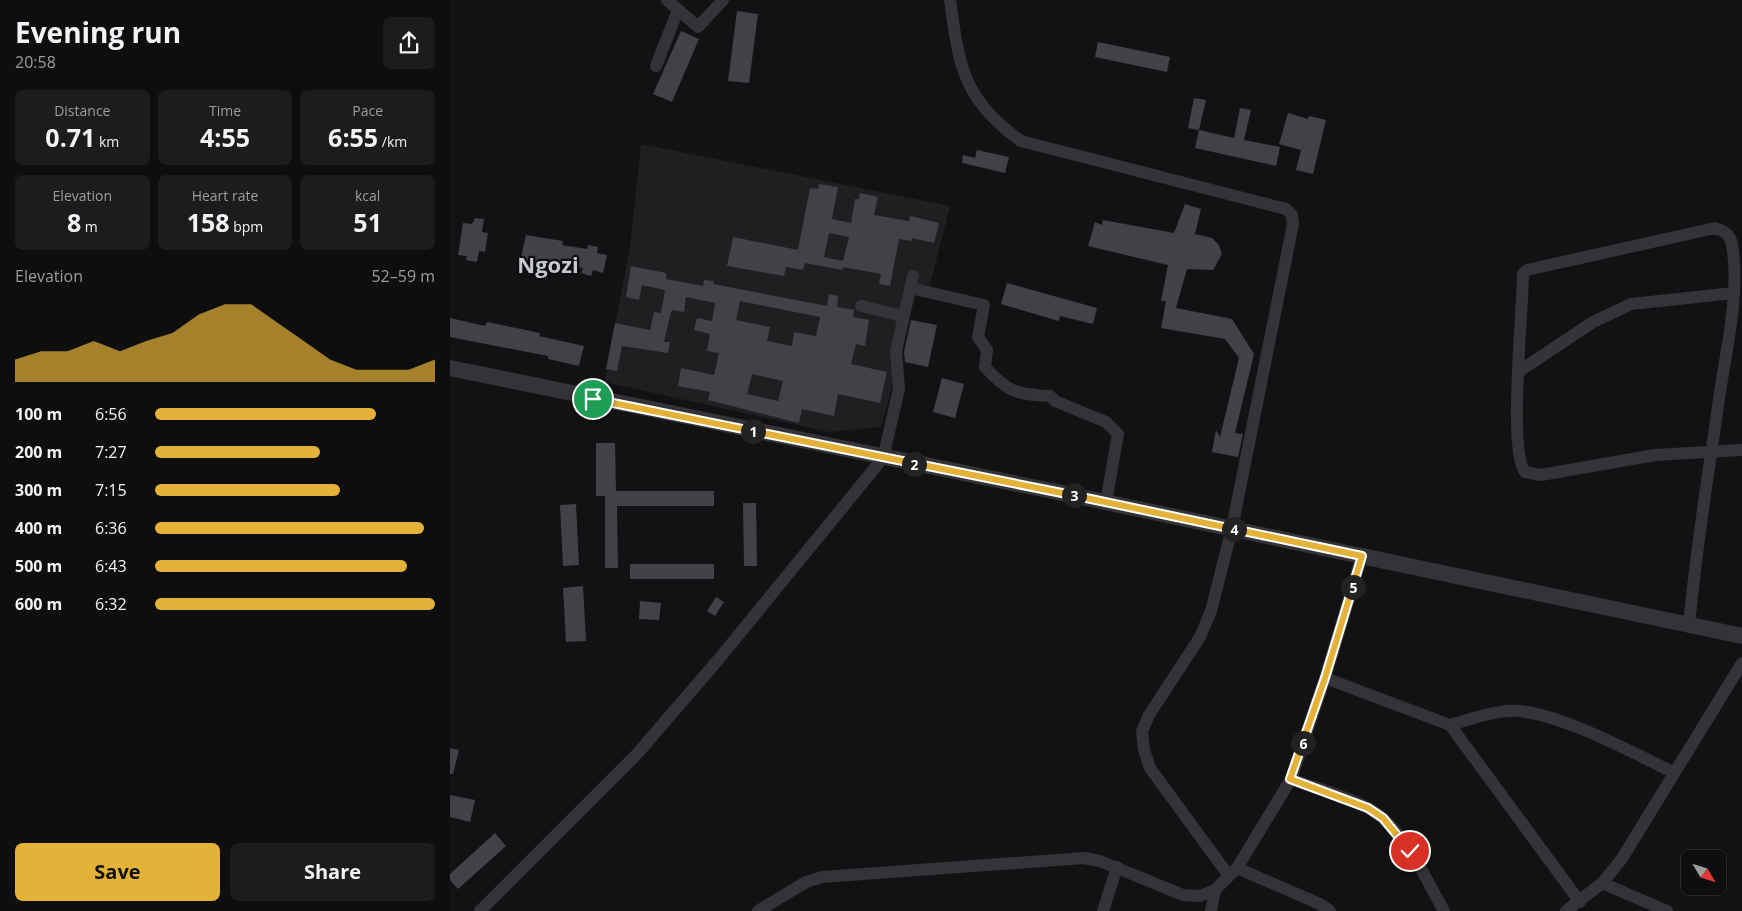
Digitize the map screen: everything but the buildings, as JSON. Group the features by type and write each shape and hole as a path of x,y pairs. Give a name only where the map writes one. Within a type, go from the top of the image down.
{"street":[{"path":"667,0 698,27 723,0"},
{"path":"950,0 958,57 969,86 982,106 1000,126 1021,141 1286,209 1292,215 1293,224 1232,528 1211,611 1200,637 1184,665 1149,715 1142,731 1144,750 1150,768 1233,872 1320,904 1330,911"},
{"path":"656,66 678,10"},
{"path":"1689,626 1696,551 1711,452 1734,293 1732,243 1726,233 1714,228 1526,270 1522,274 1518,372 1519,458 1525,472 1541,475 1655,455 1711,452 1742,450"},
{"path":"480,911 637,754 718,660 883,458 899,390 896,351 912,276"},
{"path":"910,288 984,305 978,337 987,350 986,367 1003,387 1022,394 1050,396 1055,401 1106,422 1118,434 1106,502"},
{"path":"1518,372 1593,322 1631,304 1734,293"},
{"path":"861,306 903,316"},
{"path":"450,368 1232,528 1742,636"},
{"path":"758,911 806,882 822,877 1084,858 1100,860 1184,895 1200,896 1216,890 1233,872 1290,779 1325,678 1362,556"},
{"path":"1566,911 1602,883 1621,860 1673,772 1742,662"},
{"path":"1325,678 1450,726 1580,902"},
{"path":"1450,726 1490,713 1511,710 1544,716 1586,732 1673,772"},
{"path":"1290,779 1368,808 1383,818 1410,851 1444,911"},
{"path":"1103,911 1117,867"},
{"path":"1602,883 1667,911"},
{"path":"1211,911 1216,890"}],"shaded area":[{"path":"641,144 950,206 928,293 910,289 894,381 881,427 829,432 604,382 630,247"}],"district":[{"name":"Ngozi","path":"548,265"}],"route":[{"path":"593,399 1067,494 1362,556 1325,678 1290,779 1368,808 1383,818 1410,851"}]}
